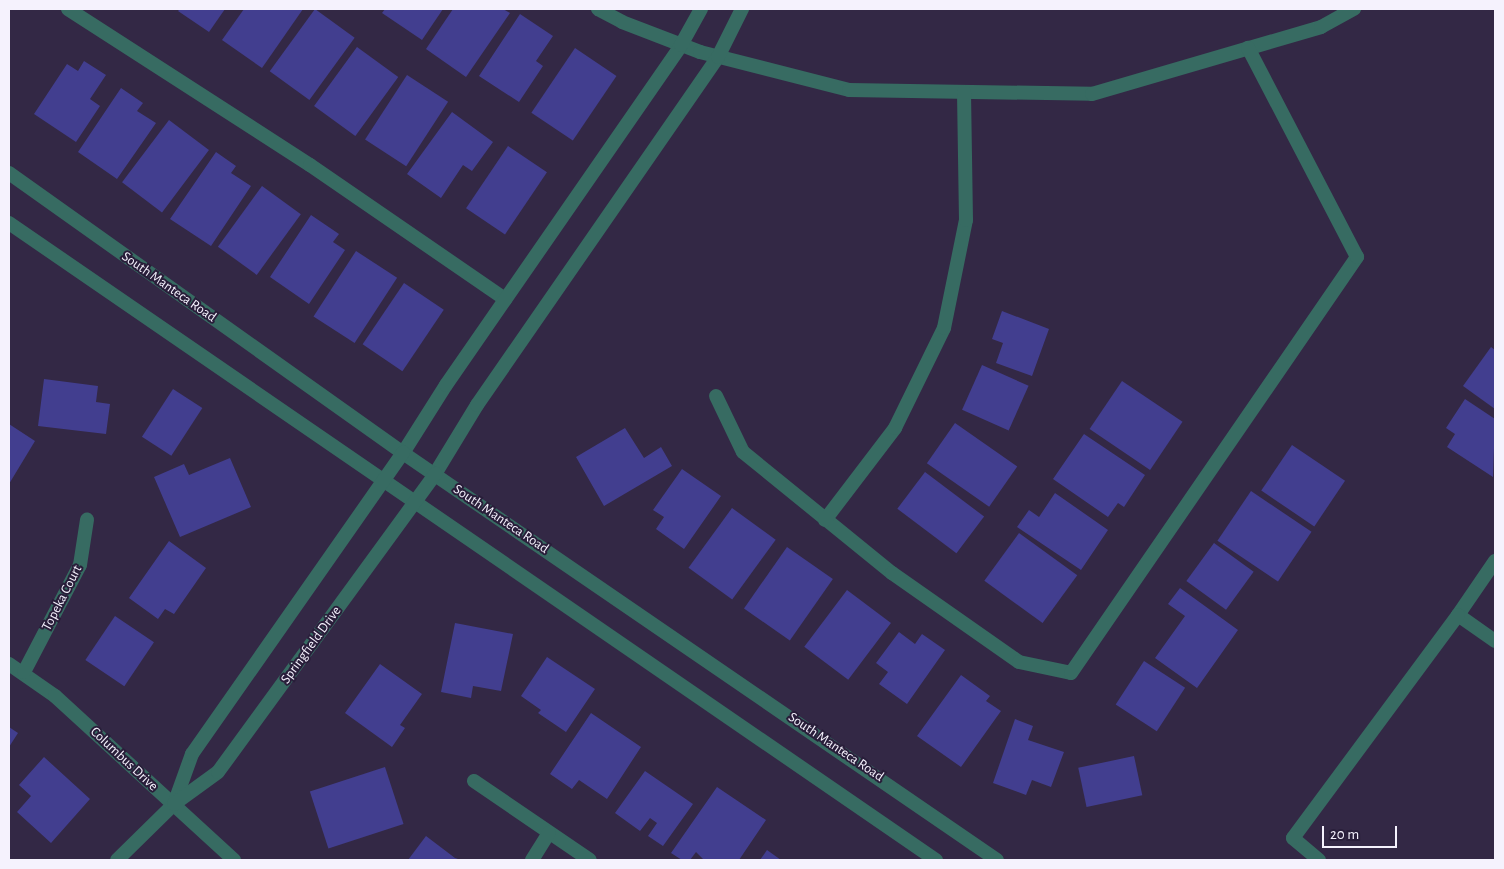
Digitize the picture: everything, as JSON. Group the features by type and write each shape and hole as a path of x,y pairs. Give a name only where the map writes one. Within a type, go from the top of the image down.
{"street":[{"path":"68,9 310,165 505,299"},
{"path":"598,9 622,22 718,57 849,90 1092,94 1321,27 1354,9"},
{"name":"Springfield Drive","path":"174,804 192,754 384,481 505,299 681,45 701,9"},
{"name":"Springfield Drive","path":"117,860 174,804 218,772 416,502 477,405 718,57 742,9"},
{"path":"716,396 743,452 892,573 1019,662 1071,673 1357,256 1248,48"},
{"path":"825,520 895,428 944,328 966,220 964,92"},
{"name":"South Manteca Road","path":"9,173 403,453 997,860"},
{"path":"9,223 936,860"},
{"name":"Topeka Court","path":"24,672 80,565 87,520"},
{"path":"1319,860 1293,838 1458,615 1495,561"},
{"path":"1458,615 1495,641"},
{"name":"Columbus Drive","path":"9,664 24,672 55,696 234,860"},
{"path":"474,781 590,860"},
{"path":"532,860 548,833"}],"building":[{"path":"180,9 225,9 209,32 178,11"},
{"path":"244,9 303,9 262,68 222,40"},
{"path":"315,9 355,38 309,100 270,71"},
{"path":"385,9 443,9 422,40 382,13"},
{"path":"453,9 503,9 510,13 466,77 426,49"},
{"path":"520,14 553,36 536,61 543,66 519,102 479,76"},
{"path":"357,47 398,77 355,136 314,106"},
{"path":"575,48 616,76 573,141 531,113"},
{"path":"84,61 106,75 90,99 100,106 76,142 34,114 67,64 78,71"},
{"path":"407,75 448,102 406,166 365,140"},
{"path":"121,88 143,103 137,111 156,123 117,179 78,152"},
{"path":"452,112 493,142 472,171 463,165 441,198 407,174"},
{"path":"169,120 209,150 162,212 122,182"},
{"path":"508,146 547,172 505,234 466,208"},
{"path":"216,152 236,166 231,173 251,186 211,246 170,219"},
{"path":"262,186 301,214 257,275 218,247"},
{"path":"311,215 339,234 333,242 345,250 309,304 270,277"},
{"path":"356,251 397,278 355,343 314,316"},
{"path":"404,283 444,310 402,371 363,344"},
{"path":"1002,311 1049,329 1032,376 996,363 1003,343 992,339"},
{"path":"1491,347 1495,350 1495,409 1463,386"},
{"path":"982,365 1029,386 1009,431 962,410"},
{"path":"44,379 98,386 96,402 110,404 106,434 38,426"},
{"path":"1122,381 1183,422 1150,470 1090,429"},
{"path":"173,389 202,408 171,456 142,437"},
{"path":"1465,399 1495,419 1493,477 1447,447 1455,434 1446,428"},
{"path":"955,423 1017,467 989,507 927,463"},
{"path":"9,424 35,441 9,484"},
{"path":"625,428 644,458 661,447 672,466 604,506 576,457"},
{"path":"1084,434 1145,475 1124,507 1118,503 1108,517 1053,479"},
{"path":"1292,445 1345,481 1314,526 1261,491"},
{"path":"230,458 251,507 180,537 154,477 184,464 189,475"},
{"path":"682,469 721,496 684,549 656,529 664,517 653,510"},
{"path":"925,472 984,517 956,553 897,509"},
{"path":"1251,491 1312,532 1278,582 1217,541"},
{"path":"1055,493 1108,530 1081,570 1017,527 1029,510 1039,517"},
{"path":"732,508 776,540 732,600 689,568"},
{"path":"1019,533 1077,575 1043,623 984,581"},
{"path":"169,541 206,568 174,614 165,609 158,619 129,598"},
{"path":"1214,543 1254,572 1226,610 1186,581"},
{"path":"787,547 833,579 790,641 744,608"},
{"path":"1180,588 1238,630 1197,688 1155,658 1185,616 1168,604"},
{"path":"847,590 891,623 848,680 804,647"},
{"path":"115,616 154,642 124,686 85,660"},
{"path":"455,623 513,634 501,691 473,686 471,698 441,692"},
{"path":"899,632 915,644 922,634 945,650 907,704 879,684 888,672 876,663"},
{"path":"547,657 595,689 566,732 538,713 541,710 521,696"},
{"path":"1144,661 1185,688 1157,731 1116,705"},
{"path":"380,664 422,694 400,725 405,728 392,747 345,713"},
{"path":"961,675 990,696 986,701 1001,711 961,767 917,736"},
{"path":"591,713 641,747 607,799 579,780 572,789 550,774"},
{"path":"1015,719 1033,726 1028,740 1064,752 1051,787 1032,780 1026,795 993,783"},
{"path":"9,727 18,733 9,747"},
{"path":"1134,756 1142,795 1087,807 1078,768"},
{"path":"44,757 90,799 51,843 17,812 31,796 19,785"},
{"path":"385,767 404,824 328,848 310,791"},
{"path":"645,771 693,804 663,846 648,836 657,823 650,818 640,831 615,813"},
{"path":"717,787 766,820 739,860 704,860 696,852 690,860 682,860 671,853"},
{"path":"426,836 455,858 461,860 408,860"},
{"path":"767,850 781,860 760,860"}]}
